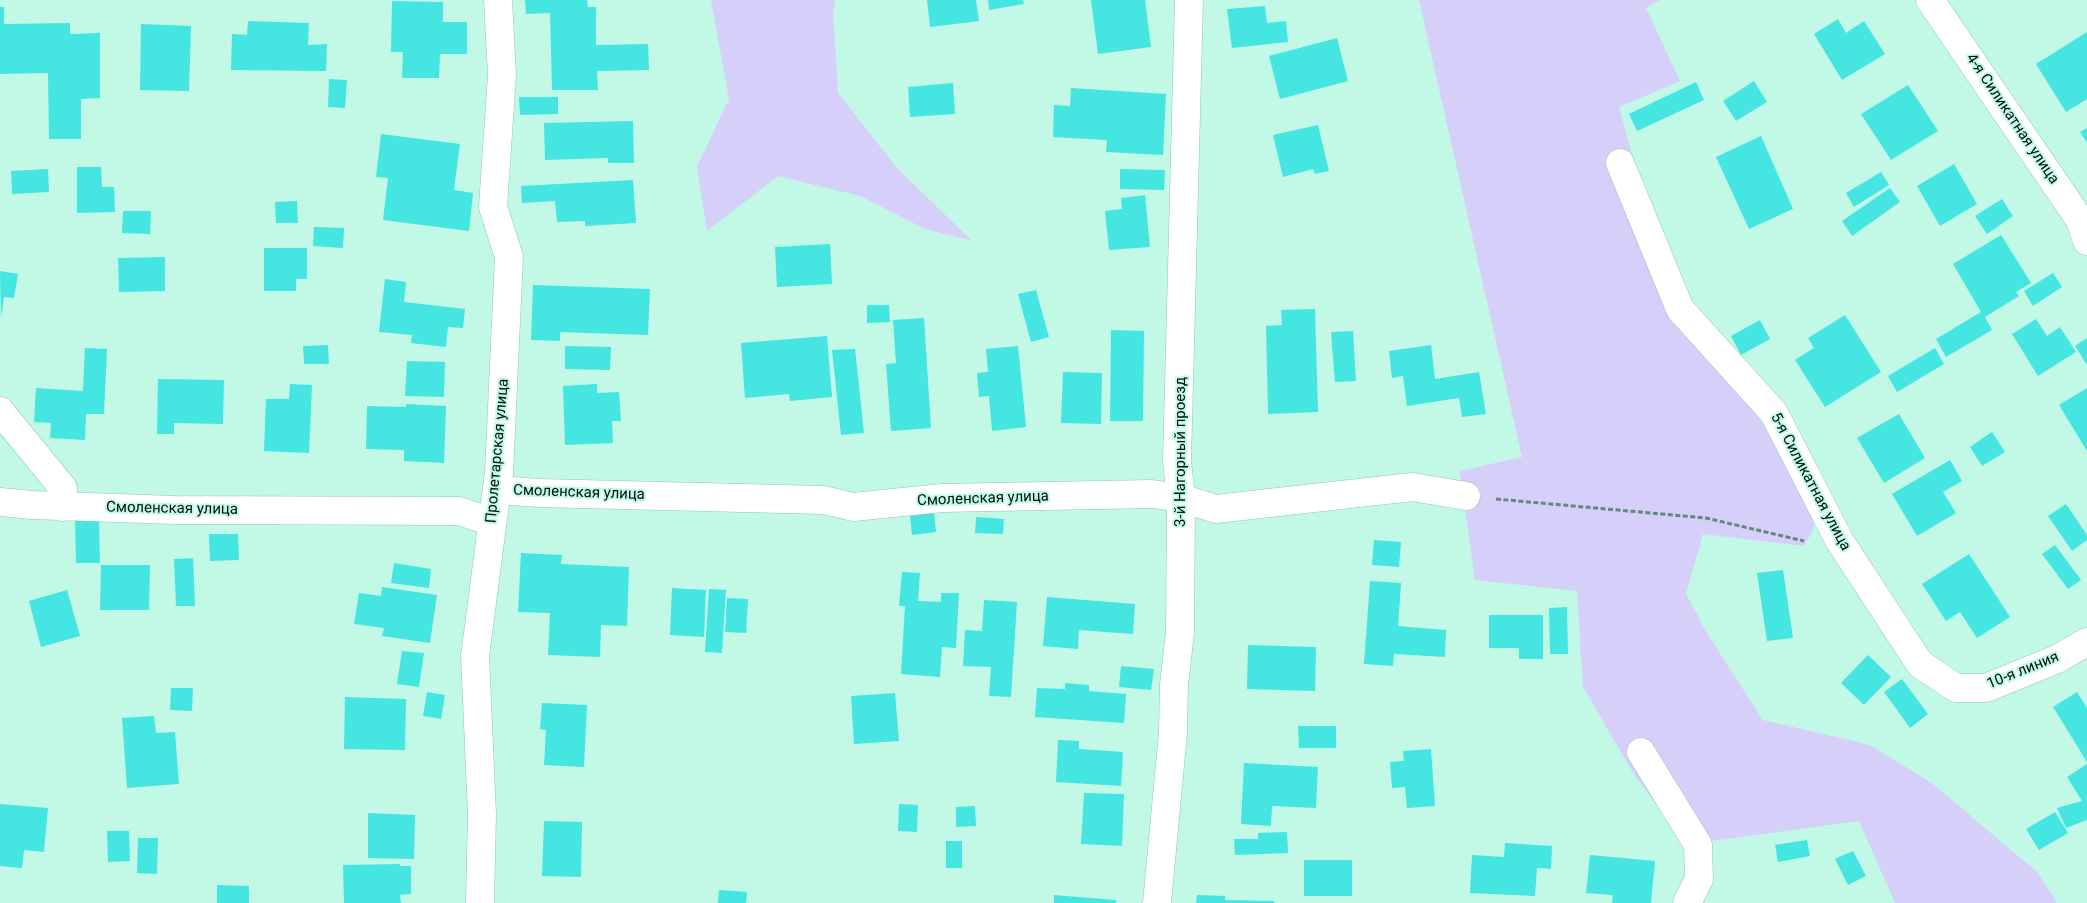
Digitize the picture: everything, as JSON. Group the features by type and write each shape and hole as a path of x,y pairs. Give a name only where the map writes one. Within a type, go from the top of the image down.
{"street":[{"name":"Пролетарская улица","path":"480,903 482,814 475,656 497,490 509,257 493,208 502,76 498,0"},
{"name":"3-й Нагорный проезд","path":"1156,903 1173,733 1174,685 1180,632 1180,498 1178,461 1190,0"},
{"name":"4-я Силикатная улица","path":"1930,0 2080,220 2087,241"},
{"name":"5-я Силикатная улица","path":"1620,163 1680,309 1774,413 1839,540 1920,664 1956,688"},
{"path":"0,411 63,488 62,507"},
{"name":"Смоленская улица","path":"497,490 540,493 824,500 853,507 942,498 1152,494 1180,498 1216,510 1412,487 1466,496"},
{"name":"Смоленская улица","path":"0,502 62,507 174,510 459,511 492,522"},
{"name":"10-я линия","path":"1956,688 1986,688 2057,659 2087,642"},
{"path":"1641,752 1698,845 1699,879 1687,903"}],"path":[{"path":"1466,496 1706,518 1816,544 1839,540"}],"shaded area":[{"path":"711,0 835,0 833,14 838,93 897,168 972,241 925,229 860,196 778,176 707,231 697,167 729,99"},
{"path":"1419,0 1660,0 1646,8 1680,81 1619,107 1648,212 1725,371 1762,422 1812,512 1814,528 1804,546 1703,534 1686,594 1708,635 1763,720 1870,745 1933,784 2038,873 2057,903 1895,903 1859,821 1711,841 1683,840 1635,776 1583,687 1577,591 1475,580 1460,471 1522,457"}],"building":[{"path":"525,0 587,0 588,7 596,7 596,45 648,44 649,70 597,71 598,90 552,90 550,13 526,14"},
{"path":"927,0 976,0 979,21 930,27"},
{"path":"988,0 1023,0 1024,4 989,10"},
{"path":"1091,0 1145,0 1151,47 1098,54"},
{"path":"392,1 443,2 443,22 467,22 467,54 440,54 439,78 402,78 403,52 391,52"},
{"path":"1265,6 1267,23 1286,21 1288,42 1232,48 1227,9"},
{"path":"0,7 4,7 4,24 70,23 70,34 100,33 100,98 81,99 81,139 49,139 48,73 0,74"},
{"path":"1838,19 1846,33 1864,21 1885,54 1842,80 1814,34"},
{"path":"248,21 309,23 308,45 327,44 326,71 231,70 232,34 247,35"},
{"path":"141,24 191,26 189,91 140,90"},
{"path":"2087,32 2087,99 2066,112 2036,64"},
{"path":"1337,38 1348,81 1280,99 1269,56"},
{"path":"329,79 347,80 345,108 328,107"},
{"path":"1754,81 1767,102 1736,121 1723,101"},
{"path":"1696,82 1704,100 1637,131 1629,114"},
{"path":"953,83 955,114 910,117 908,87"},
{"path":"1908,85 1938,131 1891,160 1861,114"},
{"path":"1071,88 1166,94 1163,155 1106,152 1107,140 1053,137 1054,105 1070,106"},
{"path":"519,97 558,97 558,114 520,115"},
{"path":"633,121 634,163 608,163 608,158 545,160 544,123"},
{"path":"1318,125 1329,171 1315,174 1313,169 1283,177 1273,135"},
{"path":"2087,128 2087,143 2080,132"},
{"path":"381,134 460,144 454,190 473,193 469,231 383,220 388,178 376,177"},
{"path":"1761,136 1793,209 1749,229 1716,157"},
{"path":"1954,164 1977,204 1940,226 1917,186"},
{"path":"77,167 101,167 102,187 114,187 115,212 77,213"},
{"path":"48,169 49,192 12,194 11,171"},
{"path":"1120,169 1165,170 1164,190 1120,189"},
{"path":"1881,172 1889,185 1854,207 1846,193"},
{"path":"633,180 636,223 585,226 585,221 557,222 555,201 522,203 521,186"},
{"path":"1890,188 1900,202 1852,236 1842,221"},
{"path":"1145,195 1150,247 1109,250 1105,211 1122,209 1121,198"},
{"path":"2002,199 2013,216 1987,234 1975,216"},
{"path":"297,201 298,223 276,223 275,202"},
{"path":"123,211 151,211 150,234 122,233"},
{"path":"314,227 344,228 343,248 313,246"},
{"path":"2001,235 2031,283 2016,292 2019,296 1985,317 1992,330 1946,357 1936,339 1981,312 1953,264"},
{"path":"830,244 832,284 777,287 775,247"},
{"path":"264,248 307,248 307,279 296,279 296,291 264,291"},
{"path":"165,257 165,291 119,292 118,258"},
{"path":"0,271 18,274 14,298 4,297 1,318"},
{"path":"2053,273 2062,287 2033,306 2024,291"},
{"path":"385,279 406,282 404,302 465,309 463,328 448,327 446,347 411,343 412,335 379,332"},
{"path":"533,285 650,289 648,335 560,332 560,341 531,340"},
{"path":"1036,290 1049,337 1031,342 1018,294"},
{"path":"867,305 889,305 890,322 867,323"},
{"path":"1315,309 1318,412 1268,414 1266,326 1282,325 1281,310"},
{"path":"1845,315 1881,372 1825,407 1795,360 1814,348 1808,338"},
{"path":"924,318 931,428 891,431 886,364 896,363 893,320"},
{"path":"2036,319 2047,336 2060,327 2076,352 2038,376 2012,334"},
{"path":"1760,320 1770,339 1741,355 1731,336"},
{"path":"1111,330 1144,331 1143,421 1110,421"},
{"path":"1353,331 1356,381 1335,382 1331,332"},
{"path":"827,336 832,397 790,401 789,394 745,398 741,343"},
{"path":"2087,338 2087,365 2075,346"},
{"path":"328,345 329,364 304,364 303,346"},
{"path":"1431,345 1435,379 1479,372 1486,414 1462,417 1459,398 1407,406 1403,376 1392,378 1389,351"},
{"path":"565,346 611,347 610,370 565,369"},
{"path":"1018,346 1026,427 992,431 989,396 979,397 977,373 988,372 986,349"},
{"path":"85,348 107,349 104,414 86,414 85,440 50,438 51,423 34,422 36,388 83,391"},
{"path":"1935,348 1944,364 1897,392 1888,376"},
{"path":"855,349 864,433 841,435 832,350"},
{"path":"407,361 445,362 444,397 405,396"},
{"path":"1063,372 1102,373 1101,424 1061,423"},
{"path":"158,379 224,380 223,424 174,423 174,434 157,434"},
{"path":"290,384 312,385 309,453 264,451 266,399 289,399"},
{"path":"597,384 597,393 619,392 621,421 612,421 613,443 565,445 563,386"},
{"path":"2087,388 2087,451 2059,405"},
{"path":"406,404 446,406 444,463 404,461 404,450 366,449 367,406 406,407"},
{"path":"1899,414 1925,458 1884,483 1857,438"},
{"path":"1992,432 2005,452 1982,466 1970,447"},
{"path":"1950,460 1962,481 1943,492 1956,513 1917,536 1892,494"},
{"path":"2066,504 2087,535 2087,540 2072,551 2048,516"},
{"path":"934,512 936,532 912,535 910,515"},
{"path":"976,517 1004,519 1003,534 975,533"},
{"path":"99,518 100,563 76,563 75,519"},
{"path":"209,534 238,534 239,560 210,561"},
{"path":"1374,540 1401,542 1399,567 1372,565"},
{"path":"2055,545 2081,580 2068,589 2042,554"},
{"path":"521,553 562,555 561,564 629,567 627,626 601,625 600,657 548,655 550,613 518,612"},
{"path":"1969,554 2010,617 1977,638 1960,612 1946,621 1922,584"},
{"path":"193,558 195,606 176,606 174,559"},
{"path":"394,563 431,569 429,588 391,583"},
{"path":"101,565 150,565 149,610 100,610"},
{"path":"1783,570 1793,638 1767,641 1757,573"},
{"path":"902,572 920,573 918,601 941,602 941,593 959,593 956,648 942,647 940,677 901,674 905,606 899,606"},
{"path":"1370,581 1401,583 1398,626 1446,630 1445,657 1394,654 1393,666 1364,664"},
{"path":"382,587 437,595 430,643 382,636 384,628 354,624 359,593 381,596"},
{"path":"672,588 706,590 704,637 670,635"},
{"path":"709,589 726,590 722,653 705,652"},
{"path":"67,590 80,636 41,647 29,601"},
{"path":"1047,597 1135,604 1133,634 1079,630 1078,649 1043,646"},
{"path":"727,598 748,599 746,633 725,632"},
{"path":"984,600 1017,602 1011,697 989,696 991,667 963,666 965,630 982,631"},
{"path":"1567,607 1568,654 1550,654 1549,608"},
{"path":"1489,615 1543,615 1543,659 1519,659 1519,648 1489,648"},
{"path":"1248,645 1316,647 1315,691 1247,689"},
{"path":"402,651 424,653 419,687 397,684"},
{"path":"1868,655 1891,677 1864,705 1841,683"},
{"path":"1121,666 1154,669 1151,690 1119,687"},
{"path":"1902,679 1928,714 1910,728 1884,692"},
{"path":"1065,683 1089,685 1089,691 1126,694 1124,723 1035,717 1037,688 1065,689"},
{"path":"171,688 193,688 192,711 170,710"},
{"path":"427,692 445,695 441,719 423,716"},
{"path":"2077,692 2087,708 2087,762 2053,707"},
{"path":"895,693 899,741 854,744 851,696"},
{"path":"345,697 406,699 405,750 344,749"},
{"path":"542,703 587,705 584,767 544,765 546,730 540,729"},
{"path":"154,716 156,733 175,732 179,784 127,788 122,718"},
{"path":"1298,726 1336,726 1336,748 1299,748"},
{"path":"1058,740 1079,741 1079,749 1123,752 1121,786 1056,782"},
{"path":"1431,749 1435,806 1407,808 1405,787 1392,788 1390,762 1404,761 1403,751"},
{"path":"1244,763 1318,767 1316,808 1272,806 1271,826 1241,824"},
{"path":"2087,764 2087,820 2066,828 2057,808 2082,801 2067,777"},
{"path":"1084,793 1124,794 1122,846 1081,844"},
{"path":"0,804 48,808 44,852 24,850 22,868 0,866"},
{"path":"899,804 918,805 917,832 898,831"},
{"path":"975,806 976,826 956,827 956,807"},
{"path":"2055,812 2068,833 2039,850 2026,829"},
{"path":"368,813 415,815 414,859 368,858"},
{"path":"544,821 582,822 581,877 542,876"},
{"path":"107,831 129,831 130,861 108,862"},
{"path":"1287,832 1288,853 1235,855 1234,839 1258,839 1258,833"},
{"path":"138,838 158,838 157,874 137,873"},
{"path":"1807,840 1810,856 1778,862 1775,845"},
{"path":"946,841 962,841 962,868 946,868"},
{"path":"1505,843 1552,846 1551,869 1537,868 1535,896 1470,893 1472,855 1504,857"},
{"path":"1853,851 1866,876 1848,885 1835,859"},
{"path":"1590,855 1655,861 1651,903 1612,903 1613,895 1586,893"},
{"path":"1304,860 1352,860 1352,896 1304,896"},
{"path":"400,864 400,866 411,866 411,894 400,895 401,903 344,903 343,865"},
{"path":"217,885 249,886 249,903 217,903"},
{"path":"719,890 747,892 746,903 718,903"},
{"path":"1054,895 1116,900 1116,903 1054,903"},
{"path":"1197,895 1225,896 1225,900 1274,901 1274,903 1196,903"}]}
